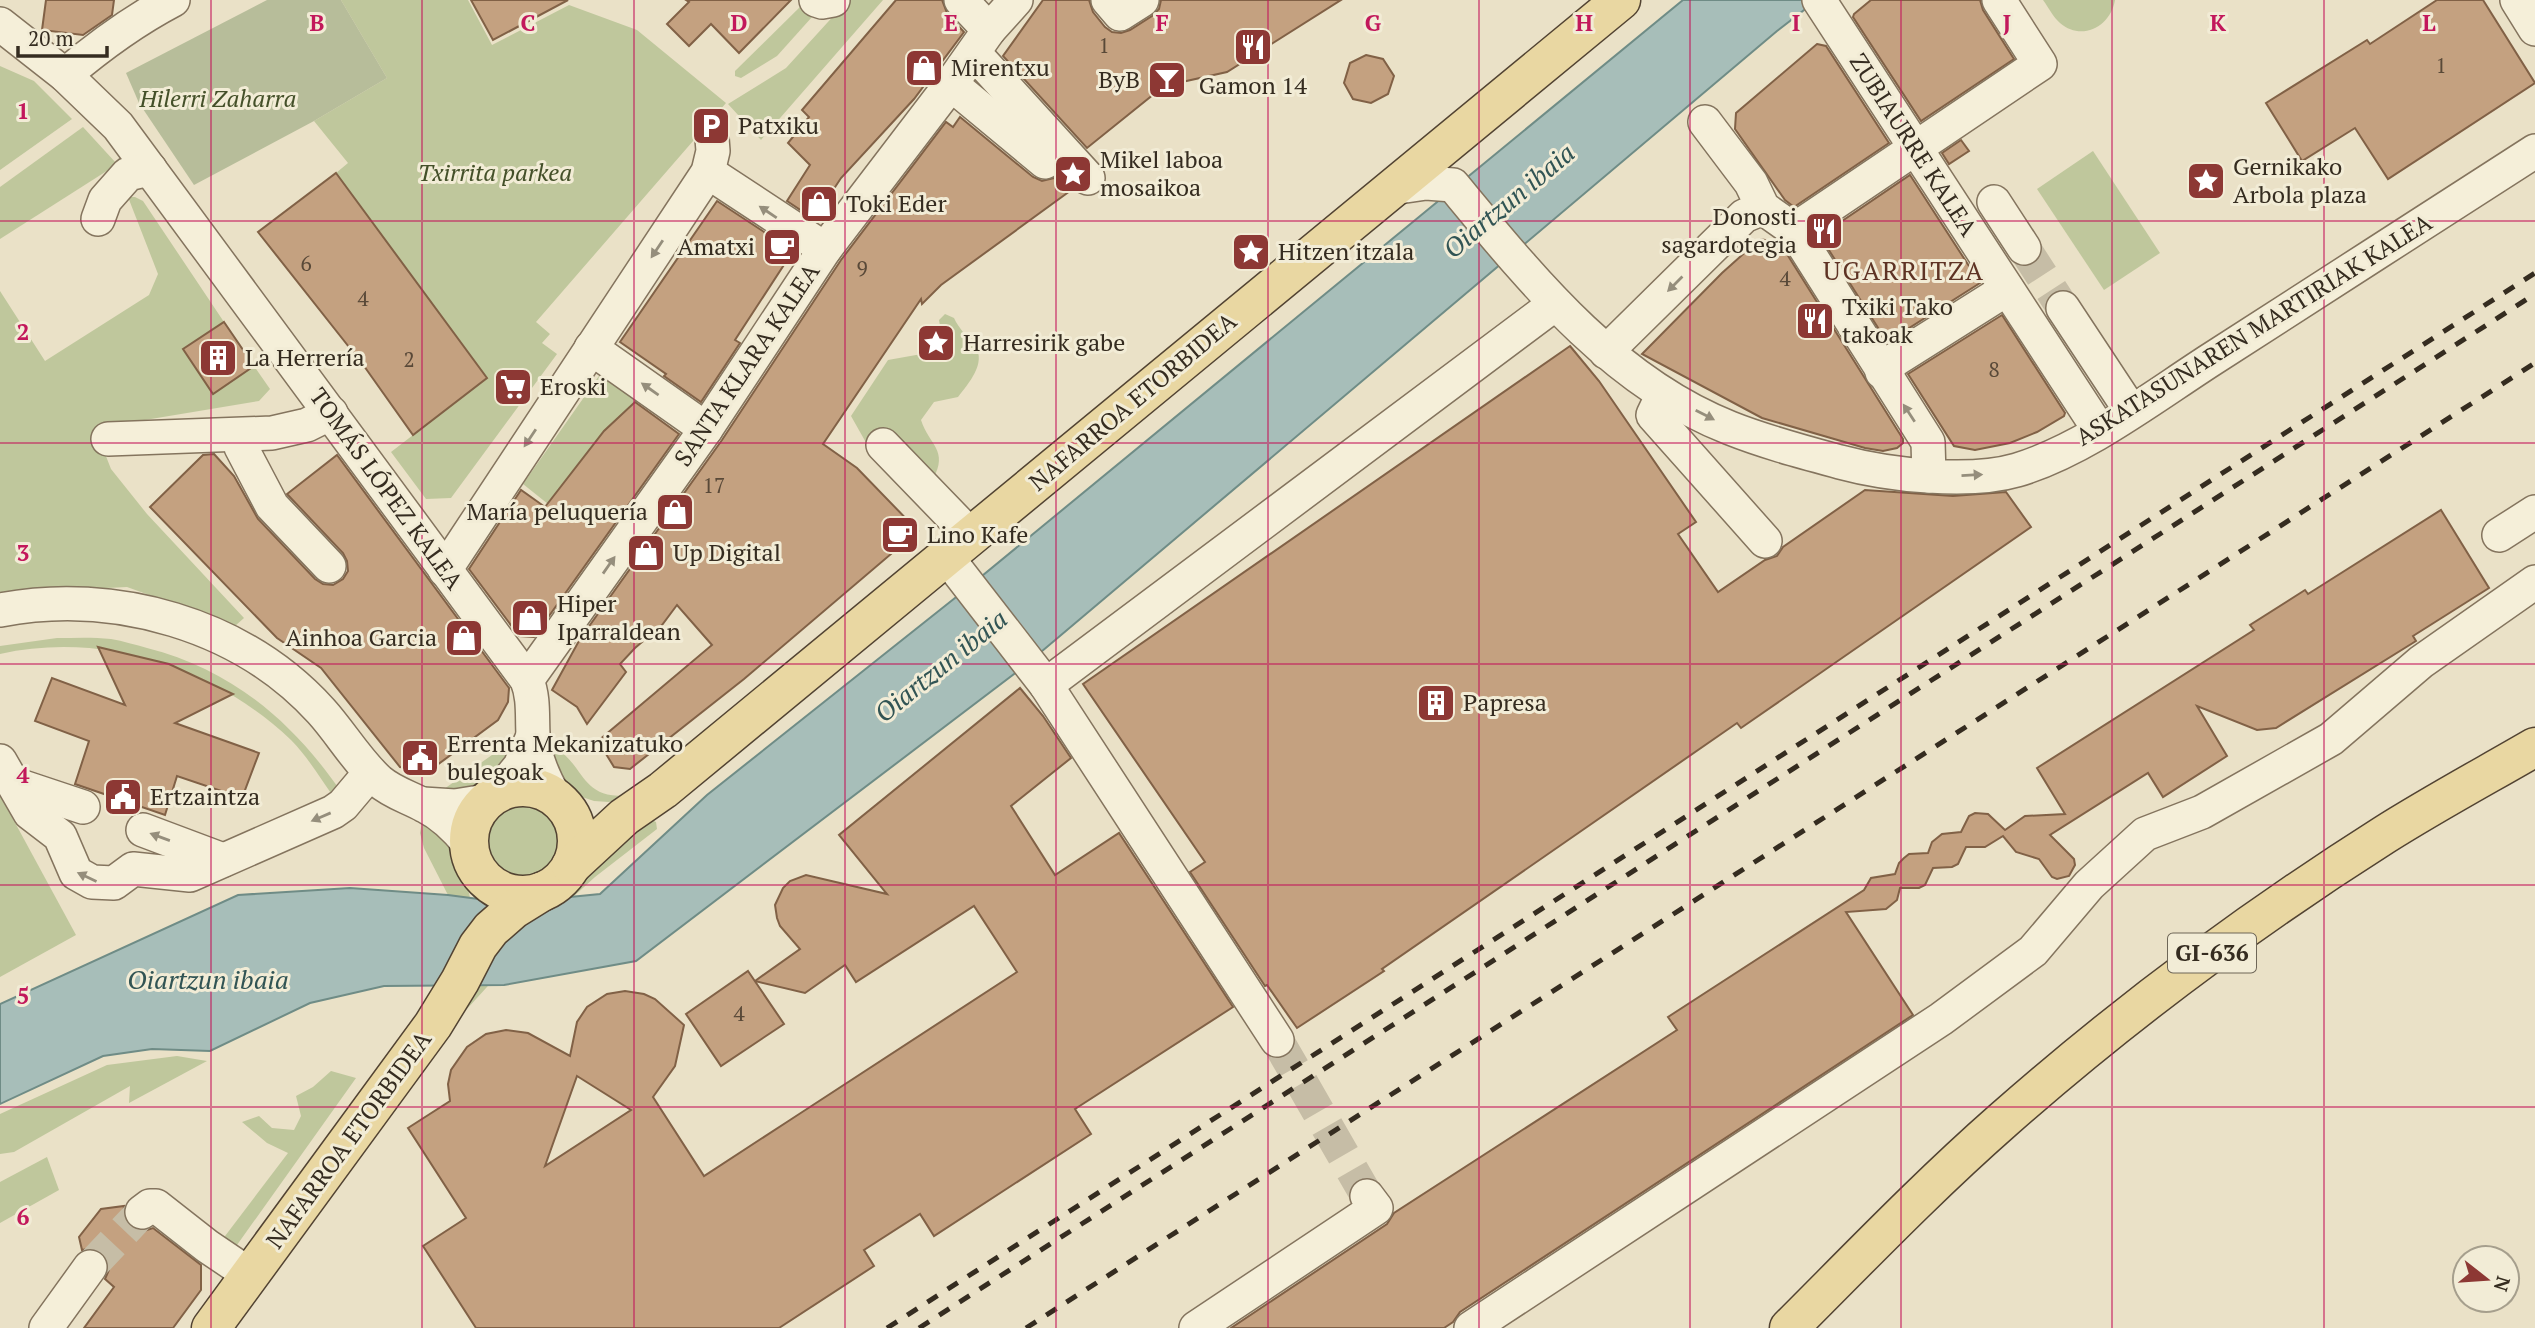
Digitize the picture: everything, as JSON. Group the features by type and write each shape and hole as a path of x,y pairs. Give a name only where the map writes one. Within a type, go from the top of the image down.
{"main road":[{"name":"NAFARROA ETORBIDEA","path":"571,866 605,833 961,557 1392,188 1621,0"},
{"name":"GI-636","path":"1789,1328 1918,1199 2002,1121 2114,1027 2238,934 2384,835 2535,747"},
{"path":"533,787 562,805 577,834 571,866 559,881 543,891 515,895 501,891 474,859 473,820 493,796 510,788 533,787"},
{"name":"NAFARROA ETORBIDEA","path":"562,805 607,812 643,803"},
{"name":"NAFARROA ETORBIDEA","path":"474,859 483,910 478,946"},
{"name":"NAFARROA ETORBIDEA","path":"211,1328 433,1025 478,946 506,915 543,891"}],"street":[{"name":"TOMÁS LÓPEZ KALEA","path":"10,0 8,30 65,75 118,126 527,680 531,690 533,736 540,768 562,805"},
{"path":"816,0 833,0"},
{"path":"961,0 981,42 1088,178"},
{"name":"SANTA KLARA KALEA","path":"527,680 706,429 825,250 981,42 1016,0"},
{"path":"1108,0 1120,14 1142,0"},
{"name":"ZUBIAURRE KALEA","path":"1819,0 2100,431"},
{"path":"1794,230 2040,64 1999,0"},
{"path":"2517,0 2535,29"},
{"path":"65,75 150,4"},
{"path":"951,84 1045,162"},
{"path":"1705,122 1751,183 1763,208 1794,230 1928,442 1929,476"},
{"path":"1392,188 1426,183 1453,185 1457,160 1469,125"},
{"path":"445,569 708,172 713,151 711,126"},
{"name":"ASKATASUNAREN MARTIRIAK KALEA","path":"1453,185 1531,269 1555,304 1606,352 1663,394 1727,427 1872,471 1929,476 1975,475 2016,470 2100,431 2535,151"},
{"path":"98,219 105,200 128,174 150,169"},
{"path":"708,172 825,250"},
{"path":"1994,202 2024,248"},
{"path":"1606,352 1744,216 1763,208"},
{"path":"1882,372 1896,359 2007,289"},
{"path":"1040,676 1555,304"},
{"path":"2063,308 2131,411"},
{"path":"591,348 706,429"},
{"path":"1663,394 1653,415 1765,541"},
{"path":"108,439 272,433 307,425 331,413"},
{"path":"238,435 241,447 272,506 329,566"},
{"path":"883,445 1040,676 1277,1040"},
{"path":"2499,535 2535,512"},
{"path":"1471,1328 1941,1019 2033,951 2089,884 2145,834 2203,812 2331,739 2421,662 2535,582"},
{"path":"0,610 30,604 133,609 193,626 237,646 267,648 290,682 321,710 370,773 403,797 423,804 449,821 474,859"},
{"name":"TOMÁS LÓPEZ KALEA","path":"493,796 520,766 533,736"},
{"path":"7,772 30,813 60,836 76,873 92,883 114,883 133,869 190,875 333,812 343,805 370,773"},
{"path":"7,772 83,807"},
{"path":"423,804 455,806 493,796"},
{"path":"144,830 223,860"},
{"path":"1196,1328 1376,1208 1367,1196"},
{"path":"142,1212 150,1206 156,1206 250,1275"},
{"path":"46,1328 90,1267"}],"green space":[{"name":"Hilerri Zaharra","path":"267,0 341,0 387,78 314,121 194,185 139,103 126,73"},
{"name":"Txirrita parkea","path":"341,0 468,0 492,45 569,5 637,30 726,103 536,322 550,334 542,343 557,354 451,498 426,499 391,452 487,378 336,173 348,163 314,121 387,78"},
{"path":"848,0 883,0 761,140 728,104 786,68"},
{"path":"2043,0 2115,0 2102,24 2086,31 2077,31 2060,23"},
{"path":"804,3 812,9 812,17 777,56 741,78 735,76 735,71"},
{"path":"0,66 34,81 72,119 0,170"},
{"path":"83,127 116,163 0,239 0,187"},
{"path":"2093,151 2160,253 2104,290 2037,189"},
{"path":"128,197 143,201 224,322 183,349 254,366 270,389 259,401 109,426 100,441 111,469 147,514 244,618 235,626 127,587 46,591 0,597 0,291 45,361 149,295 158,274"},
{"path":"945,314 954,318 975,346 979,359 975,373 958,397 934,402 921,420 938,454 939,461 933,479 873,455 851,416 888,360 944,350 939,320"},
{"path":"601,373 637,401 610,426 548,504 523,484"},
{"path":"57,638 116,640 178,658 207,670 234,685 281,722 303,743 342,793 333,796 297,746 261,714 193,675 156,661 79,647 39,648 0,654 0,646"},
{"path":"515,741 500,770 487,784 469,790 437,794 499,750"},
{"path":"555,747 592,787 611,795 626,796 609,802 594,801 563,787 549,748"},
{"path":"0,795 76,935 0,977"},
{"path":"531,806 544,812 553,821 557,827 557,855 549,866 538,874 517,876 499,866 491,855 489,834 499,816 510,808"},
{"path":"650,819 656,822 657,829 595,877 551,917 466,1010 490,961 579,883 591,858"},
{"path":"422,822 450,841 465,875 472,907 448,895 424,848 420,833"},
{"path":"177,1056 207,1061 129,1103 130,1086 14,1152 0,1154 0,1114 107,1065"},
{"path":"331,1071 356,1078 232,1252 219,1244 288,1153 267,1143 242,1122 259,1116 272,1128 294,1130 301,1116 296,1096 313,1087"},
{"path":"47,1157 59,1190 0,1223 0,1182"}],"water":[{"name":"Oiartzun ibaia","path":"1683,0 1817,0 1022,668 636,961 504,985 384,986 310,1003 210,1051 152,1049 103,1056 0,1104 0,1004 238,895 350,888 448,895 509,903 600,894 707,795 960,594"}],"building":[{"path":"46,0 114,0 112,15 83,35 42,30"},
{"path":"471,0 568,0 493,40"},
{"path":"686,0 791,0 739,53 711,24 689,46 667,24 689,2"},
{"path":"896,0 942,0 947,13 964,32 914,99 841,178 814,219 787,201 810,165 788,143 809,117 802,110"},
{"path":"1043,0 1089,0 1093,12 1105,27 1112,32 1121,33 1152,16 1159,9 1161,0 1341,0 1227,72 1164,86 1087,148 1003,56"},
{"path":"1871,0 1980,0 1983,10 2014,59 1921,121 1853,17"},
{"path":"2437,0 2483,0 2535,83 2388,179 2355,128 2302,161 2266,103 2367,40 2370,44"},
{"path":"1817,44 1826,46 1889,143 1794,207 1785,200 1735,129 1736,113"},
{"path":"1366,55 1383,59 1394,76 1388,94 1371,103 1353,99 1344,83 1350,63"},
{"path":"960,117 1033,177 1042,181 1054,178 1070,191 941,285 922,304 921,299 823,444 857,468 918,531 744,679 630,769 614,767 598,741 712,645 677,605 662,625 620,664 626,672 587,724 577,707 552,690 580,639 722,440 841,260 946,122 953,127"},
{"path":"1961,140 1969,151 1949,164 1942,153"},
{"path":"336,173 487,378 413,435 364,366 258,232"},
{"path":"1910,175 1980,283 1887,342 1820,236"},
{"path":"717,201 793,251 735,340 740,343 701,402 620,342"},
{"path":"1760,239 1780,243 1903,439 1903,443 1897,448 1883,451 1865,448 1762,418 1642,354 1722,273"},
{"path":"2002,315 2065,413 2064,416 2037,432 2010,443 1975,450 1954,446 1908,374"},
{"name":"La Herrería","path":"224,322 254,366 213,394 183,349"},
{"name":"Papresa","path":"1570,346 1599,381 1696,522 1678,534 1718,592 1765,560 1777,556 1783,547 1865,490 1953,496 2006,492 2031,527 1741,728 1737,723 1382,969 1384,971 1297,1028 1267,985 1265,986 1190,872 1205,862 1083,684"},
{"path":"635,402 679,434 534,637 519,636 469,569 521,490 545,507 604,431"},
{"path":"214,454 234,476 258,519 315,579 323,584 333,585 343,579 348,571 343,553 287,494 337,455 509,688 508,702 498,720 429,771 400,767 321,668 277,638 150,507 203,455"},
{"path":"2441,510 2489,588 2413,636 2416,641 2276,728 2257,730 2197,706 2227,756 2163,797 2148,773 2050,835 2074,859 2075,865 2069,876 2057,879 2052,877 2039,859 2016,852 2003,836 1985,847 1966,847 1958,864 1933,868 1925,885 1919,888 1900,888 1897,900 1886,909 1846,912 1913,1015 1460,1312 1453,1322 1444,1328 1231,1328 1387,1224 1394,1213 1677,1030 1668,1017 1864,890 1871,878 1895,874 1899,863 1909,854 1928,853 1932,842 1942,834 1961,832 1969,816 1975,813 1988,814 2005,830 2025,816 2065,814 2037,768 2254,630 2250,625 2305,590 2308,594"},
{"name":"Ertzaintza","path":"98,647 169,664 233,694 175,723 259,753 242,798 177,776 165,815 75,784 89,741 35,721 52,678 125,705"},
{"path":"1020,688 1043,716 1071,758 1011,806 1055,875 1119,833 1233,1007 1075,1109 1091,1134 934,1236 920,1214 864,1250 874,1266 779,1328 476,1328 423,1246 466,1218 408,1128 450,1101 448,1084 451,1070 467,1047 486,1034 506,1030 528,1033 570,1056 577,1022 587,1007 607,994 625,991 655,999 684,1025 675,1066 653,1097 704,1176 1017,972 974,906 856,982 845,965 805,993 755,981 800,949 780,926 775,905 783,888 790,881 806,875 887,894 839,835","holes":["577,1076 631,1110 545,1166"]},
{"path":"748,971 784,1024 721,1066 686,1014"},
{"path":"124,1206 126,1223 134,1229 144,1231 153,1228 201,1265 201,1290 173,1328 84,1328 114,1287 105,1279 109,1270 107,1259 101,1251 93,1248 82,1250 79,1237 101,1209"}],"tunnel":[{"path":"2024,248 2063,308"},
{"path":"1277,1040 1367,1196"},
{"path":"90,1267 142,1212"}],"railway":[{"path":"887,1328 2535,273"},
{"path":"919,1328 2535,294"},
{"path":"1026,1328 2535,363"}],"place":[{"name":"Gamon 14","path":"1253,47"},
{"name":"Mirentxu","path":"924,68"},
{"name":"ByB","path":"1167,80"},
{"name":"Patxiku","path":"711,126"},
{"name":"Mikel laboa mosaikoa","path":"1073,174"},
{"name":"Gernikako Arbola plaza","path":"2206,181"},
{"name":"Toki Eder","path":"819,204"},
{"name":"Donosti sagardotegia","path":"1824,231"},
{"name":"Amatxi","path":"782,247"},
{"name":"Hitzen itzala","path":"1251,252"},
{"name":"Txiki Tako takoak","path":"1815,321"},
{"name":"Harresirik gabe","path":"936,343"},
{"name":"La Herrería","path":"218,358"},
{"name":"Eroski","path":"513,387"},
{"name":"María peluquería","path":"675,512"},
{"name":"Lino Kafe","path":"900,535"},
{"name":"Up Digital","path":"646,553"},
{"name":"Hiper Iparraldean","path":"530,618"},
{"name":"Ainhoa Garcia","path":"464,638"},
{"name":"Papresa","path":"1436,703"},
{"name":"Errenta Mekanizatuko bulegoak","path":"420,758"},
{"name":"Ertzaintza","path":"123,797"}],"district":[{"name":"UGARRITZA","path":"1904,271"}]}
